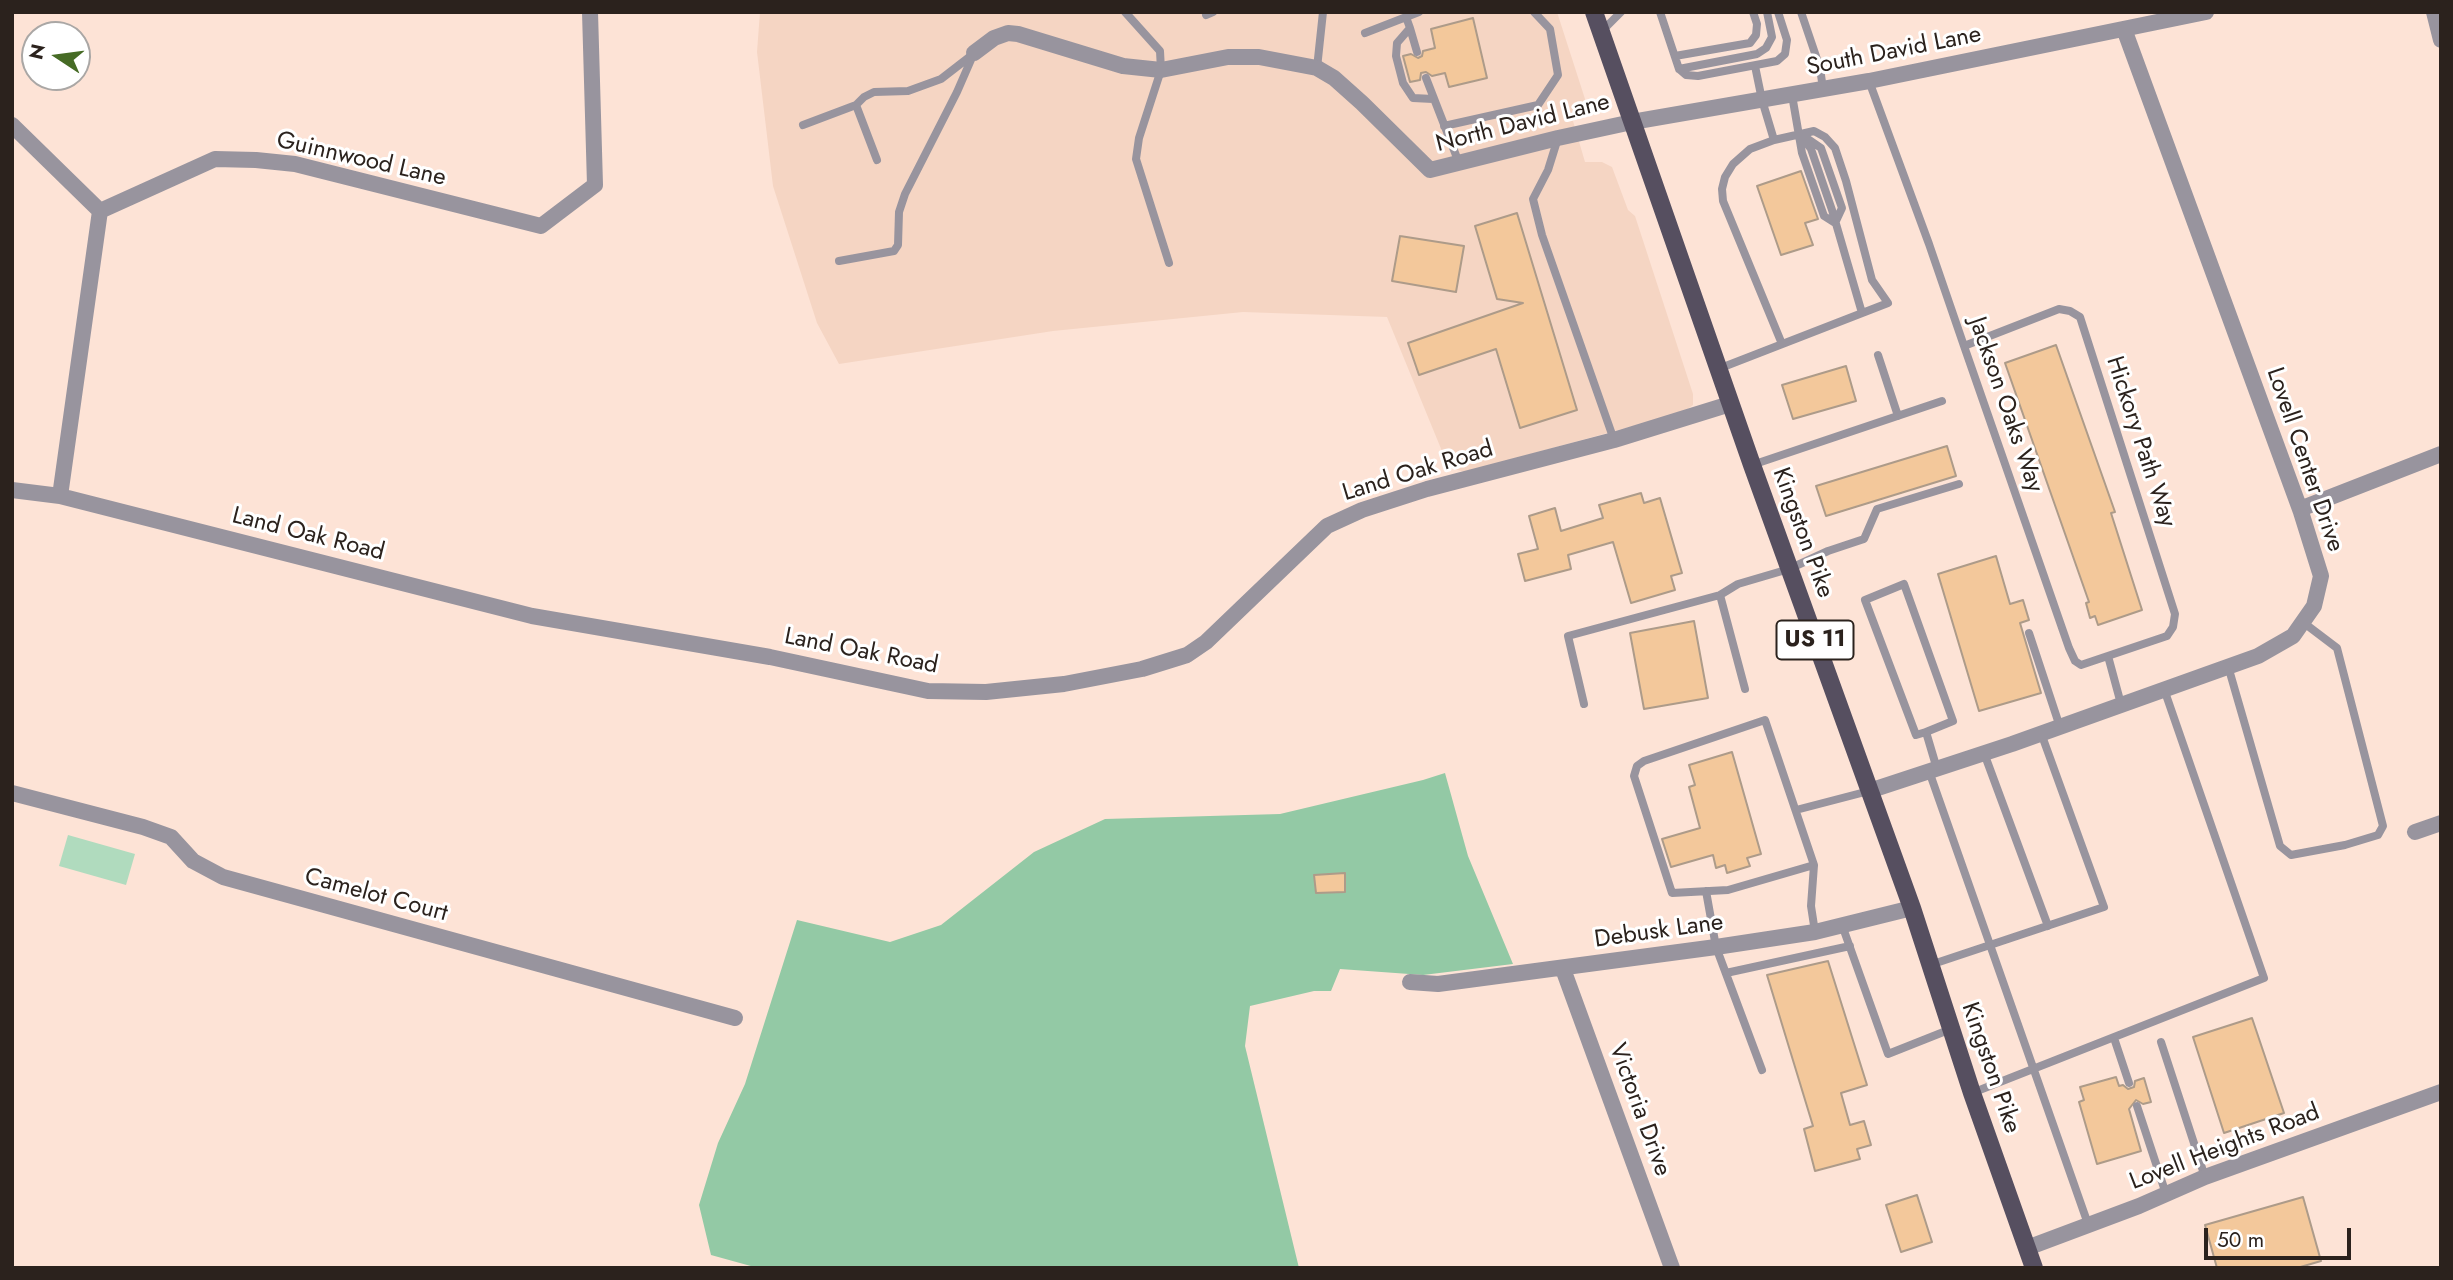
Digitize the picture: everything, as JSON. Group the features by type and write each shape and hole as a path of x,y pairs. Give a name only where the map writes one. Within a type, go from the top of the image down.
{"main road":[{"name":"Kingston Pike","path":"1594,12 1730,404 1912,908 1972,1093 2034,1268"}],"street":[{"name":"Guinnwood Lane","path":"100,211 215,159 256,160 295,164 541,226 595,186 590,12"},
{"name":"South David Lane","path":"1632,122 1869,81 2206,12"},
{"path":"2434,12 2441,40"},
{"name":"Lovell Center Drive","path":"1869,791 2060,727 2258,656 2292,636 2314,606 2321,576 2300,509 2124,29"},
{"name":"North David Lane","path":"974,53 994,38 1007,33 1123,66 1161,69 1228,57 1259,57 1317,68 1334,78 1362,103 1430,170 1632,122"},
{"path":"12,125 100,211 60,496"},
{"name":"Land Oak Road","path":"12,490 60,496 532,616 770,657 928,691 985,692 1064,684 1142,669 1187,654 1206,642 1327,526 1362,510 1419,492 1614,440 1730,404"},
{"path":"2300,509 2441,454"},
{"name":"Camelot Court","path":"14,799 144,827 170,837 193,861 223,877 735,1018"},
{"path":"2415,832 2441,823"},
{"name":"Debusk Lane","path":"1410,982 1438,984 1716,947 1815,932 1912,908"},
{"name":"Victoria Drive","path":"1563,969 1672,1268"},
{"name":"Lovell Heights Road","path":"2027,1248 2205,1177 2441,1092"}],"lane":[{"path":"1125,12 1160,51 1161,69 1139,138 1136,159 1169,264"},
{"path":"1317,68 1323,12"},
{"path":"1365,33 1419,12"},
{"path":"1444,126 1538,105 1558,75 1550,29 1534,12"},
{"path":"1601,32 1621,12"},
{"path":"1660,12 1679,69 1686,75 1698,76 1777,61 1785,54 1787,40 1778,12"},
{"path":"1675,56 1750,43 1756,35 1757,24 1753,12"},
{"path":"1679,69 1757,54 1766,48 1772,37 1767,12"},
{"path":"1801,12 1823,89"},
{"path":"1406,17 1417,52"},
{"path":"1410,29 1397,43 1396,56 1403,83 1413,98 1433,99"},
{"path":"803,125 856,105 874,92 908,91 941,79 974,53"},
{"path":"839,261 894,251 898,245 899,212 905,194 974,53"},
{"path":"1755,66 1774,140"},
{"path":"1426,78 1459,163"},
{"name":"Jackson Oaks Way","path":"1869,81 2075,662 2081,665 2108,656"},
{"path":"1791,94 1802,153 1825,216 1835,223 1861,313"},
{"path":"856,105 877,160"},
{"path":"1718,369 1888,303 1872,280 1835,148 1825,137 1814,131 1774,140 1750,149 1740,156 1726,177 1723,201 1782,344"},
{"path":"1800,134 1821,149 1842,208 1835,223"},
{"path":"1558,138 1548,170 1533,199 1542,235 1614,440"},
{"name":"Hickory Path Way","path":"1964,346 2059,309 2080,317 2175,614 2174,628 2167,636 2108,656"},
{"path":"1878,355 1898,416"},
{"path":"1752,465 1942,401"},
{"path":"1584,704 1568,636 1720,595 1738,584 1789,569 1828,551 1864,539 1877,509 1959,484"},
{"path":"1904,584 1953,721 1926,732 1916,735 1865,600 1904,584"},
{"path":"1720,595 1745,689"},
{"path":"2228,666 2280,846 2291,855 2345,845 2378,835 2383,826 2337,648 2304,623"},
{"path":"2029,633 2060,727"},
{"path":"2108,656 2121,704"},
{"path":"1972,1093 2264,978 2164,689"},
{"path":"1814,865 1728,890 1672,893 1634,776 1636,766 1765,720 1814,865 1811,906 1815,932"},
{"path":"1926,732 1933,770 1990,946 2088,1224"},
{"path":"1930,965 2104,907 2041,733"},
{"path":"1984,753 2048,926"},
{"path":"1796,810 1869,791"},
{"path":"1706,891 1716,947 1762,1070"},
{"path":"1842,925 1888,1054 1951,1028"},
{"path":"1726,973 1850,946"},
{"path":"2114,1038 2129,1083"},
{"path":"2161,1042 2205,1177"},
{"path":"2137,1107 2166,1194"}],"shaded area":[{"path":"760,12 1557,12 1585,99 1583,110 1573,121 1585,162 1602,162 1612,167 1628,210 1635,216 1693,394 1693,405 1684,412 1465,472 1454,469 1444,456 1387,317 1243,312 1053,331 839,364 817,323 773,186 757,52"}],"green space":[{"path":"1445,773 1468,856 1513,964 1423,975 1340,969 1331,991 1314,991 1250,1006 1245,1046 1299,1268 758,1268 711,1255 699,1205 718,1143 745,1084 797,920 890,942 941,925 1034,852 1105,819 1280,814"},
{"path":"68,835 135,854 126,885 59,866"}],"building":[{"path":"1473,18 1487,78 1449,87 1445,73 1432,76 1426,72 1421,73 1420,80 1410,82 1403,56 1411,54 1418,58 1423,51 1435,48 1431,29"},
{"path":"1801,171 1818,219 1805,223 1813,245 1781,255 1757,186"},
{"path":"1517,213 1577,410 1520,428 1496,349 1419,375 1408,343 1523,303 1497,299 1475,226"},
{"path":"1400,236 1464,246 1456,292 1392,281"},
{"path":"2056,345 2115,512 2111,513 2142,610 2098,625 2095,616 2090,618 2086,603 2089,602 2005,363"},
{"path":"1846,366 1856,401 1793,419 1782,385"},
{"path":"1947,446 1956,476 1826,516 1816,486"},
{"path":"1641,493 1644,503 1660,498 1682,573 1671,576 1675,590 1631,603 1613,542 1568,555 1571,569 1525,581 1518,554 1538,549 1529,516 1555,508 1561,531 1603,518 1599,505"},
{"path":"1996,556 2010,604 2023,600 2029,620 2020,623 2041,693 1979,711 1938,574"},
{"path":"1694,621 1708,698 1644,709 1630,633"},
{"path":"1732,752 1761,854 1747,858 1750,866 1727,873 1725,865 1716,868 1713,855 1671,867 1662,839 1700,828 1689,787 1695,785 1689,765"},
{"path":"1345,873 1345,892 1316,893 1314,875"},
{"path":"1828,961 1867,1085 1841,1093 1850,1125 1864,1121 1871,1145 1857,1149 1860,1159 1815,1171 1804,1129 1813,1126 1767,975"},
{"path":"2252,1018 2284,1113 2224,1133 2193,1037"},
{"path":"2116,1077 2119,1086 2123,1085 2128,1089 2134,1087 2135,1081 2144,1078 2151,1102 2143,1104 2136,1100 2129,1109 2141,1151 2097,1164 2079,1102 2084,1100 2080,1087"},
{"path":"1917,1195 1932,1242 1901,1252 1886,1205"},
{"path":"2303,1197 2321,1261 2297,1268 2217,1268 2205,1225"}]}
